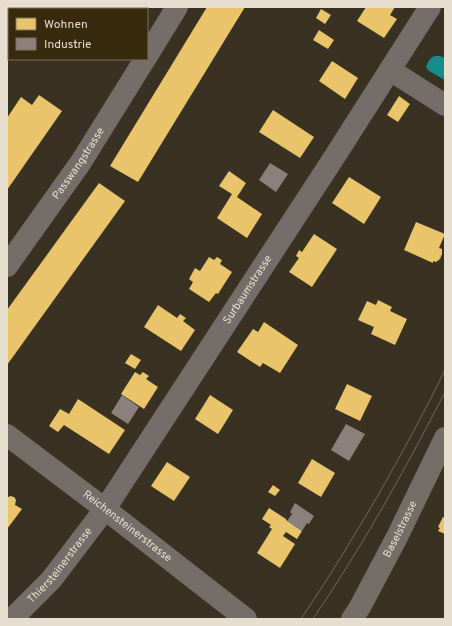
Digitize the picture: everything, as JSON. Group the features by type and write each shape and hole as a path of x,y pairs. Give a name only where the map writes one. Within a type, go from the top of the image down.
{"main road":[{"name":"Baselstrasse","path":"352,619 360,607 397,537 445,438"}],"street":[{"path":"148,54 177,7"},
{"name":"Surbaumstrasse","path":"105,509 430,7"},
{"name":"Passwangstrasse","path":"7,266 81,162 144,60"},
{"path":"390,70 445,105"},
{"name":"Reichensteinerstrasse","path":"7,435 246,619"},
{"name":"Thiersteinerstrasse","path":"12,619 51,580 105,509"}],"water":[{"path":"435,56 445,58 445,80 429,71 426,67 429,60"}],"building: Wohnen":[{"path":"84,7 134,7 134,8"},
{"path":"207,7 245,7 138,182 110,166"},
{"path":"366,7 395,7 390,15 397,19 384,38 357,21"},
{"path":"321,9 331,15 325,24 316,18"},
{"path":"319,30 334,40 328,49 313,40"},
{"path":"332,61 358,78 345,99 319,81"},
{"path":"39,95 62,111 7,190 7,118 21,97 32,105"},
{"path":"399,96 410,104 398,122 387,115"},
{"path":"273,110 314,137 300,158 259,132"},
{"path":"229,171 246,183 237,197 262,214 247,238 217,218 232,194 219,186"},
{"path":"349,177 381,197 364,224 332,203"},
{"path":"99,183 125,201 7,365 7,310"},
{"path":"416,222 445,234 439,248 442,249 442,254 440,259 436,262 433,261 433,263 404,250"},
{"path":"314,234 337,249 312,287 289,272 299,258 296,256 299,250 302,252"},
{"path":"209,257 214,260 217,257 222,260 220,264 232,272 218,294 216,293 209,302 189,289 193,282 189,279 195,268 200,271"},
{"path":"378,300 392,307 390,311 407,319 395,345 371,334 374,327 358,320 367,301 376,305"},
{"path":"158,305 177,318 180,314 186,318 183,321 195,330 181,351 144,327"},
{"path":"264,322 298,345 280,373 263,363 260,367 237,352 253,329 258,332"},
{"path":"131,354 141,360 135,369 125,363"},
{"path":"135,372 140,375 143,372 149,376 146,379 158,387 144,409 121,394"},
{"path":"347,384 372,396 360,421 335,409"},
{"path":"210,395 233,410 218,434 195,419"},
{"path":"78,399 125,430 109,454 64,425 58,432 49,426 60,409 69,414"},
{"path":"312,459 335,473 321,497 298,483"},
{"path":"167,462 190,477 174,501 151,486"},
{"path":"273,485 280,490 275,496 268,492"},
{"path":"10,496 14,497 16,500 15,505 22,509 7,529 7,498"},
{"path":"269,508 302,531 297,539 286,532 283,536 295,544 280,568 257,553 272,529 269,527 271,525 262,519"},
{"path":"443,517 445,518 445,534 438,531 440,528 438,527"}],"building: Industrie":[{"path":"270,163 288,174 276,192 259,180"},
{"path":"122,395 139,407 128,424 111,413"},
{"path":"346,424 365,434 349,461 331,450"},
{"path":"295,503 314,516 302,531 287,521 292,514 290,512"}],"tram line":[{"path":"301,619 377,497 445,370"},
{"path":"313,619 349,564 382,508 445,392"}]}
